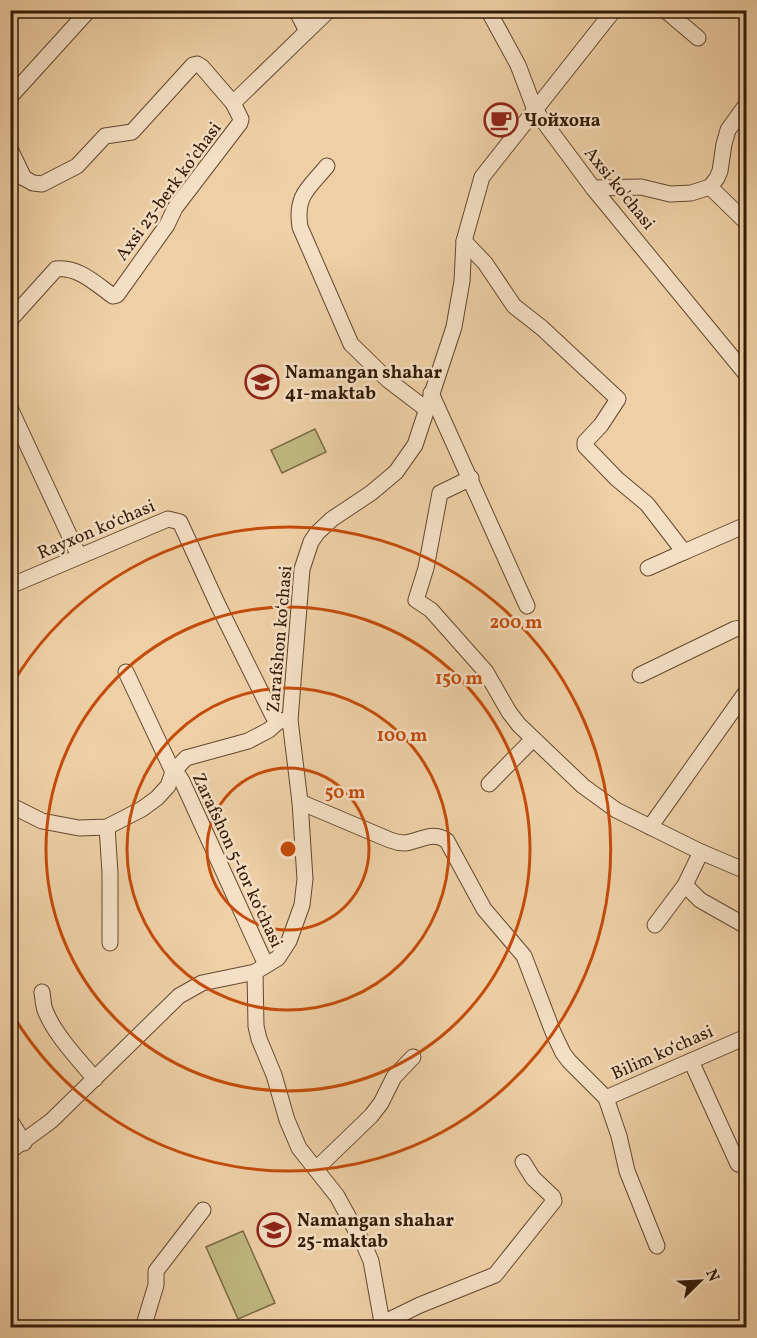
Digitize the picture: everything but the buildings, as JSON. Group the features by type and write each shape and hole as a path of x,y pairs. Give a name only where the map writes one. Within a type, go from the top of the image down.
{"street":[{"path":"10,97 89,10"},
{"path":"296,10 307,31"},
{"name":"Аxsi 23-berk koʼchasi","path":"10,320 56,269 71,270 83,275 113,296 117,295 167,225 175,208 240,123 241,119 233,104 329,10"},
{"name":"Axsi ko'chasi","path":"488,10 518,65 535,110 593,188 747,374"},
{"name":"Zarafshon koʻchasi","path":"261,969 278,958 289,941 302,905 305,879 300,802 284,721 302,569 311,542 332,519 371,493 396,472 415,445 454,327 462,281 464,242 482,177 614,10"},
{"path":"665,10 698,38"},
{"path":"10,149 17,181 42,184 76,166 105,136 132,132 193,65 202,67 233,104"},
{"path":"593,188 642,187 670,194 691,193 710,187 720,171 728,130 747,105"},
{"path":"327,166 302,197 297,210 300,227 351,344 388,380 426,409"},
{"path":"710,187 747,222"},
{"path":"464,242 485,263 514,306 542,328 618,399 601,425 585,442 585,446 617,478 648,504 684,552"},
{"path":"431,393 527,606"},
{"path":"10,408 79,555"},
{"path":"471,478 440,493 426,568 416,600 431,610 486,672 509,712 532,739 583,786 616,810 701,852 747,871"},
{"name":"Rayxon koʻchasi","path":"10,586 168,519 180,522 273,716 284,721"},
{"path":"648,568 747,525"},
{"path":"640,675 735,629 747,627"},
{"path":"126,672 173,772"},
{"path":"650,827 747,692"},
{"name":"Zarafshon 5-tor koʻchasi","path":"10,805 42,821 79,828 107,827 142,809 157,798 168,786 173,772 186,758 248,741 284,721"},
{"path":"489,783 532,739"},
{"name":"Zarafshon 5-tor koʻchasi","path":"173,772 182,781 261,969"},
{"path":"300,802 390,840 404,843 435,835 447,841 484,909 524,956 563,1053 606,1098"},
{"path":"107,827 110,873 110,943"},
{"path":"655,925 685,885 701,852"},
{"path":"685,885 700,900 747,926"},
{"path":"10,1151 24,1143 51,1121 179,996 202,983 261,969 256,1026 259,1039 274,1075 292,1135 306,1159 337,1196 365,1247 371,1261 383,1325 420,1305 495,1275 554,1201 553,1197 533,1178 524,1162"},
{"path":"42,992 45,1010 51,1021 95,1079"},
{"name":"Bilim koʻchasi","path":"657,1246 627,1171 619,1136 606,1098 747,1037"},
{"path":"316,1169 371,1116 381,1103 394,1077 413,1057"},
{"path":"691,1061 738,1164"},
{"path":"10,1120 24,1143"},
{"path":"143,1328 156,1285 156,1271 203,1210"}],"shaded area":[{"path":"315,429 326,452 282,473 271,450"},
{"path":"243,1231 275,1303 238,1319 206,1247"}],"place":[{"name":"Чойхона","path":"501,120"},
{"name":"Namangan shahar 41-maktab","path":"262,382"},
{"name":"Namangan shahar 25-maktab","path":"274,1230"}]}
